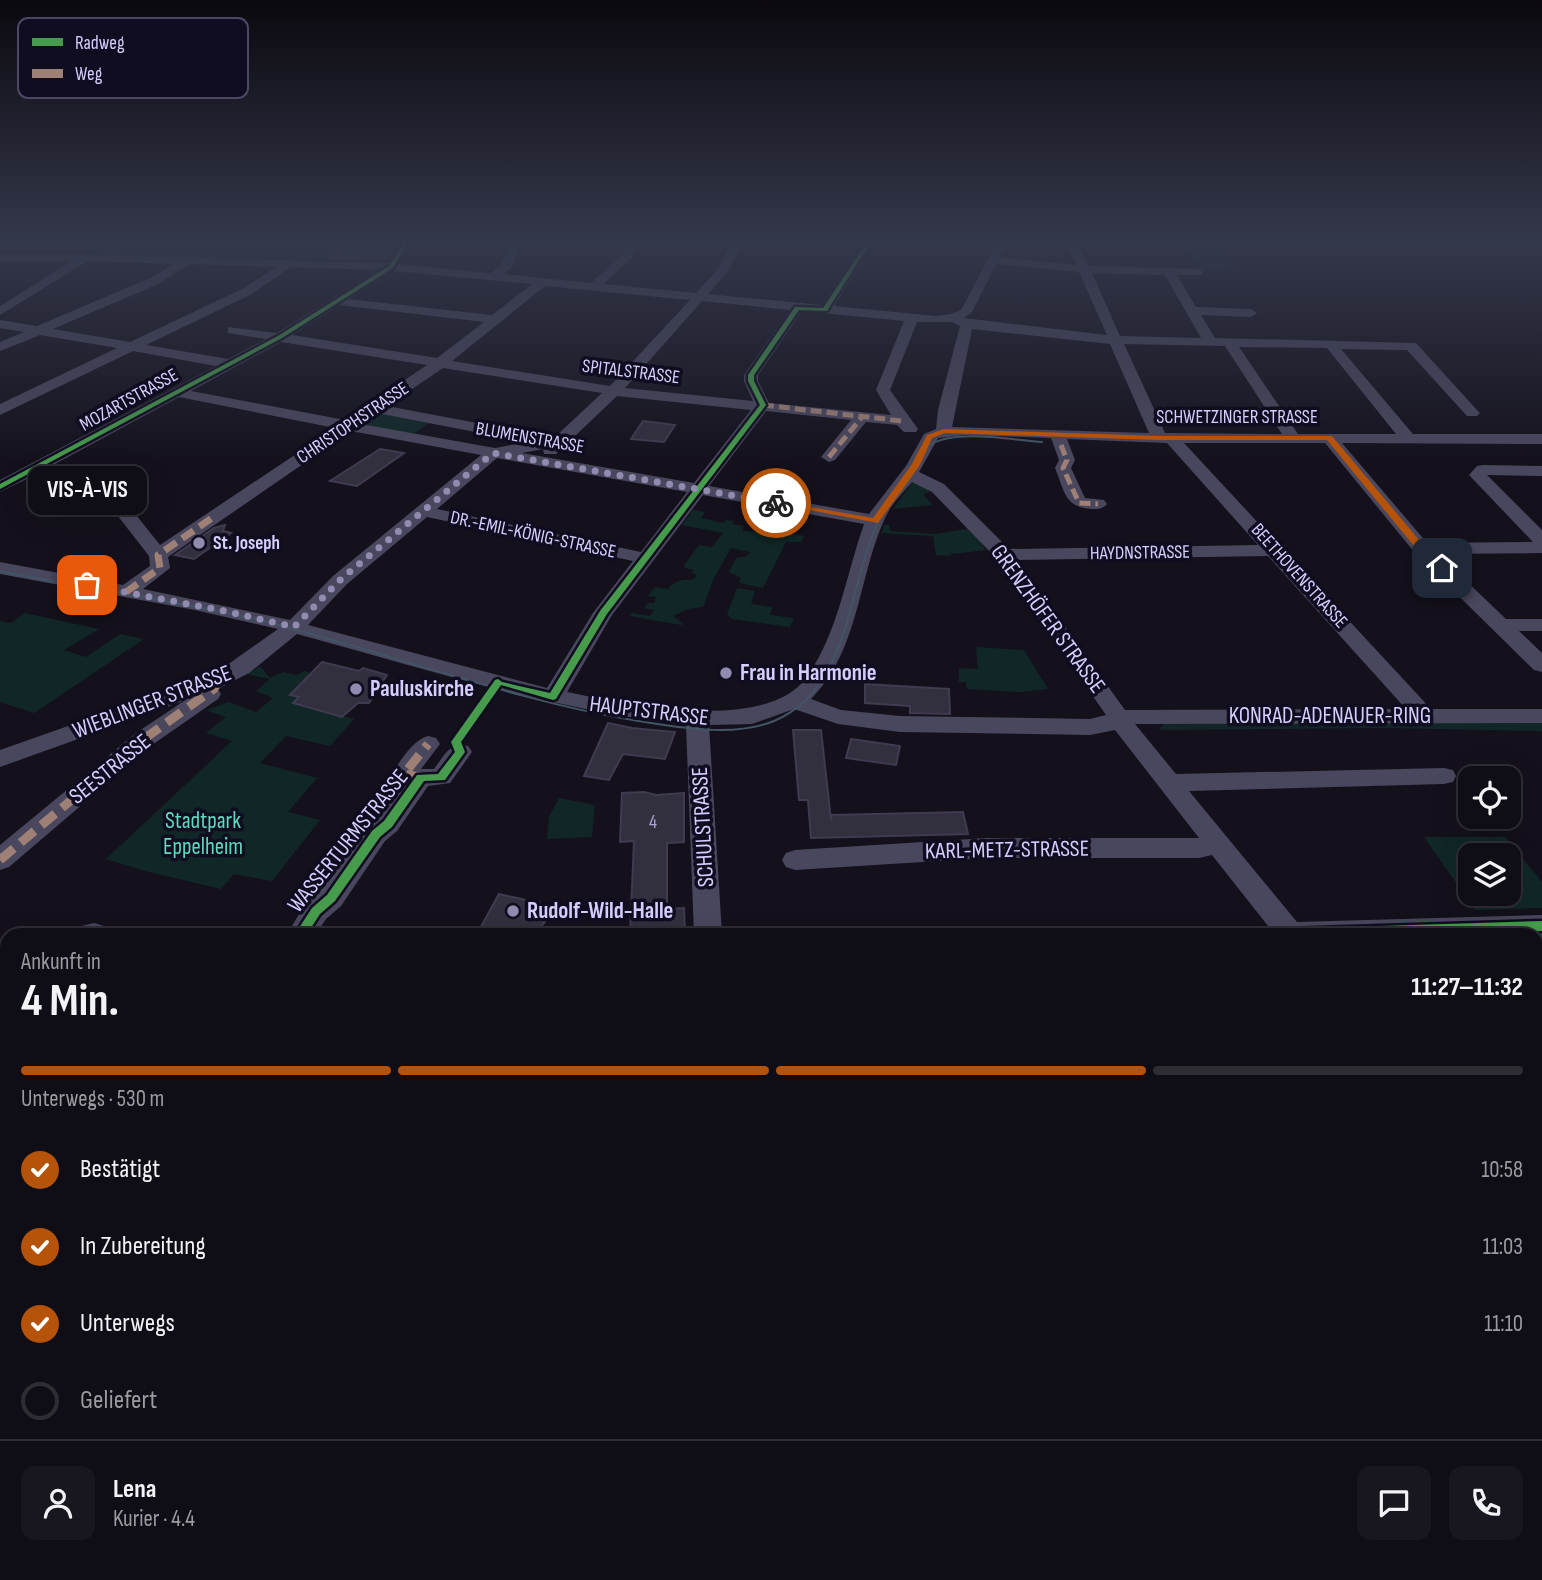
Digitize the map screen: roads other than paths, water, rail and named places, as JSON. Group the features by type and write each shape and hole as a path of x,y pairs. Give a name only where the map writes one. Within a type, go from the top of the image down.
{"street":[{"path":"0,347 73,316"},
{"path":"0,410 197,316"},
{"name":"MOZARTSTRASSE","path":"0,487 179,393 314,316"},
{"path":"466,316 494,319"},
{"name":"CHRISTOPHSTRASSE","path":"126,592 160,568 159,559 440,363 498,316"},
{"path":"540,461 615,391 681,316"},
{"path":"553,697 603,613 763,405 751,381 751,375 792,316"},
{"path":"887,316 961,321 1113,340 1411,346 1472,413"},
{"path":"961,321 964,316"},
{"name":"BEETHOVENSTRASSE","path":"1105,316 1113,340 1165,438 1276,550 1425,716"},
{"path":"1196,316 1212,343"},
{"path":"912,318 883,390 902,421 911,430 935,434"},
{"name":"HAUPTSTRASSE","path":"6,574 126,592 225,611 553,697 625,711 697,720 733,720 761,715 795,702 816,681 833,646 875,521 910,474 935,434 946,410 961,321"},
{"path":"0,324 230,364"},
{"name":"SPITALSTRASSE","path":"233,330 615,391 902,421"},
{"path":"1230,343 1293,438"},
{"path":"1331,345 1407,437"},
{"name":"BLUMENSTRASSE","path":"179,393 493,453 875,521"},
{"path":"374,408 535,439"},
{"path":"829,457 862,417"},
{"name":"SCHWETZINGER STRASSE","path":"935,434 1057,434 1165,438 1542,439"},
{"path":"1057,434 1068,460 1063,468 1079,503 1098,504"},
{"path":"1329,438 1422,549 1542,665"},
{"path":"493,453 560,441"},
{"name":"WIEBLINGER STRASSE","path":"0,759 221,680 241,668 294,627 340,580 493,453"},
{"path":"43,466 99,480 159,559"},
{"path":"1542,471 1483,470 1477,475 1542,540"},
{"path":"0,474 20,478"},
{"name":"GRENZHÖFER STRASSE","path":"910,474 938,488 1004,555 1119,717 1283,928"},
{"name":"DR.-EMIL-KÖNIG-STRASSE","path":"423,511 643,558"},
{"path":"1422,549 1542,547"},
{"name":"HAYDNSTRASSE","path":"1004,555 1276,550"},
{"path":"1502,625 1542,625"},
{"name":"SEESTRASSE","path":"0,860 144,739 214,690 221,680"},
{"name":"KONRAD-ADENAUER-RING","path":"795,702 838,716 900,724 1090,727 1109,724 1119,717 1542,716"},
{"name":"SCHULSTRASSE","path":"697,720 708,928"},
{"name":"WASSERTURMSTRASSE","path":"428,744 404,774 421,778 441,777 460,752"},
{"path":"1169,783 1444,776"},
{"name":"WASSERTURMSTRASSE","path":"305,928 316,911 331,898 376,834 388,824 421,778"},
{"name":"KARL-METZ-STRASSE","path":"795,860 987,848 1199,848 1219,844"},
{"path":"1478,928 1542,926"}],"tram line":[{"path":"0,571 262,621 503,690 601,714 697,729 729,730 760,726 774,721 800,706 819,685 844,633 868,546 879,520 909,480 920,455 927,447 943,440 970,436 1042,442"}],"place":[{"name":"St. Joseph","path":"199,543"},
{"name":"VIS-À-VIS","path":"87,585"},
{"name":"Frau in Harmonie","path":"726,673"},
{"name":"Pauluskirche","path":"356,689"},
{"name":"Rudolf-Wild-Halle","path":"513,911"}],"park label":[{"name":"Stadtpark Eppelheim","path":"203,834"}]}
